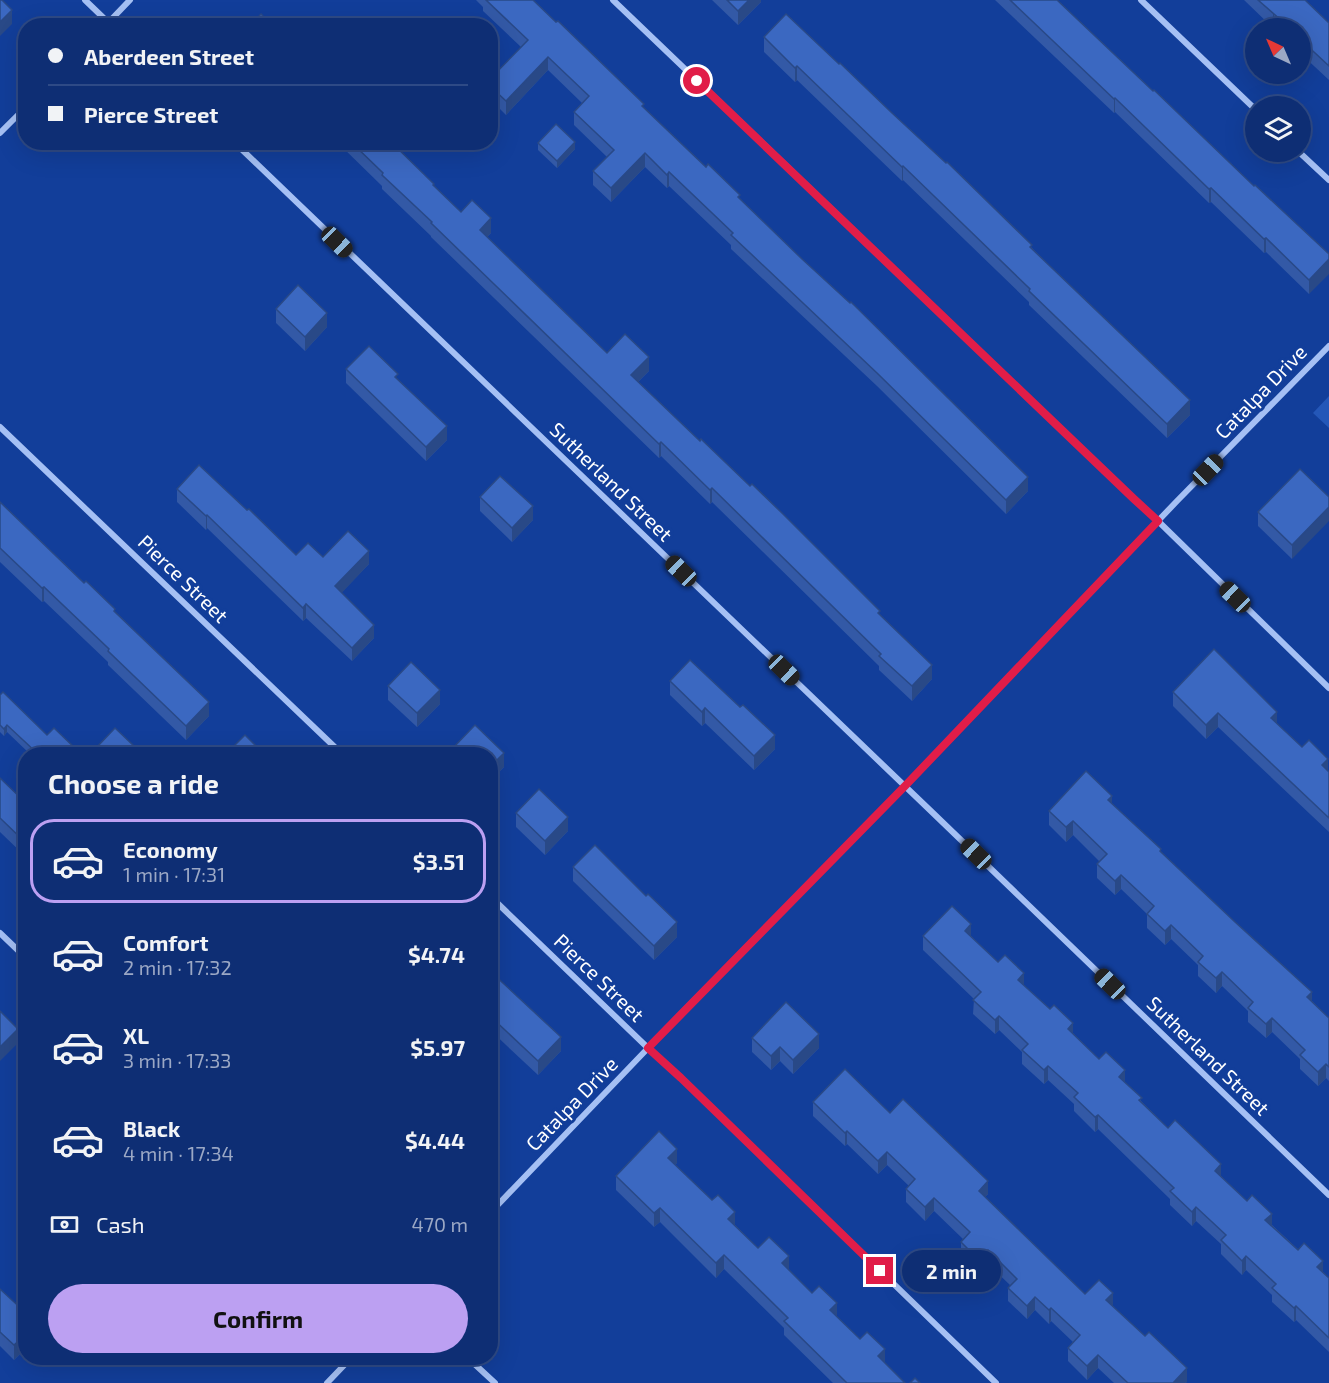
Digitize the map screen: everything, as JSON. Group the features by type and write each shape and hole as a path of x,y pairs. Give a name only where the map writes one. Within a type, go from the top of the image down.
{"street":[{"path":"85,0 102,18"},
{"path":"114,18 130,0"},
{"path":"613,0 1158,521 1329,688"},
{"path":"1141,0 1245,99"},
{"path":"0,133 18,115"},
{"name":"Sutherland Street","path":"242,150 1329,1195"},
{"path":"1310,162 1329,180"},
{"name":"Catalpa Drive","path":"498,1205 1329,346"},
{"name":"Pierce Street","path":"0,427 335,747"},
{"name":"Pierce Street","path":"498,904 996,1383"},
{"path":"0,933 18,950"},
{"path":"327,1383 344,1365"},
{"path":"476,1365 495,1383"}],"shaded area":[{"path":"1329,396 1329,428 1313,413"}],"building":[{"path":"0,0 12,10 0,22"},
{"path":"486,0 533,0 556,22 558,21 644,104 642,106 706,167 708,164 740,195 738,197 802,259 851,302 1028,477 1006,500 877,373 731,235 733,233 669,172 667,175 645,153 611,188 593,171 614,150 574,112 589,96 548,57 506,101 498,94 498,71 528,40"},
{"path":"727,0 749,0 738,11"},
{"path":"1010,0 1057,0 1329,254 1329,259 1309,280 1266,238 1264,239 1211,188 1209,189"},
{"path":"1258,0 1305,0 1329,23 1329,66 1311,49 1311,18 1279,18"},
{"path":"786,14 947,162 1032,245 1030,247 1190,400 1167,424 903,166 764,37"},
{"path":"556,124 575,142 557,161 538,143"},
{"path":"359,150 399,150 461,212 472,200 491,218 480,230 607,353 625,334 649,357 631,375 700,441 701,439 750,486 752,484 932,665 912,686 879,656 881,654 712,488 710,490 661,442 659,444 382,175 383,173"},
{"path":"298,285 327,313 305,337 276,309"},
{"path":"369,346 398,374 395,377 447,426 426,447 346,369"},
{"path":"199,465 296,555 308,543 323,557 348,531 369,551 335,586 374,625 352,648 306,604 303,608 177,489"},
{"path":"1300,469 1329,497 1329,507 1292,545 1258,512"},
{"path":"500,476 533,506 512,528 480,497"},
{"path":"0,502 84,583 86,581 209,702 186,726 108,651 109,649 0,548"},
{"path":"1214,649 1277,712 1271,718 1302,747 1309,740 1328,759 1322,765 1329,772 1329,818 1218,713 1206,725 1173,692"},
{"path":"690,660 740,707 743,705 775,735 754,756 705,708 702,712 670,681"},
{"path":"411,662 440,690 417,713 388,686"},
{"path":"3,692 47,735 54,728 74,747 31,747 7,725 4,729 0,725 0,695"},
{"path":"475,725 498,747 454,747"},
{"path":"115,728 135,747 97,747"},
{"path":"245,735 257,747 233,747"},
{"path":"498,747 504,753 498,759"},
{"path":"1086,771 1112,796 1108,800 1161,849 1160,851 1312,992 1307,997 1329,1018 1329,1067 1326,1064 1318,1072 1300,1055 1305,1050 1272,1018 1266,1024 1248,1008 1253,1002 1222,972 1216,978 1198,962 1203,956 1171,925 1165,931 1147,914 1154,906 1121,875 1115,881 1097,864 1107,854 1073,821 1066,827 1049,811"},
{"path":"0,778 18,795 18,835 0,818"},
{"path":"539,789 568,817 545,841 516,813"},
{"path":"595,845 646,896 648,894 677,922 654,946 573,867"},
{"path":"952,906 971,924 965,931 998,962 1005,955 1024,973 1018,980 1050,1009 1054,1005 1073,1023 1068,1029 1099,1059 1106,1052 1125,1070 1119,1077 1142,1098 1139,1100 1168,1128 1175,1120 1221,1164 1215,1171 1247,1201 1252,1195 1272,1214 1265,1220 1298,1250 1304,1243 1323,1261 1317,1267 1329,1278 1329,1338 1296,1306 1294,1308 1272,1288 1276,1284 1246,1256 1242,1261 1221,1240 1226,1235 1196,1207 1192,1212 1170,1191 1174,1188 1098,1115 1095,1117 1074,1097 1078,1093 1048,1066 1044,1070 1022,1050 1028,1044 999,1016 995,1020 973,1000 981,992 923,936"},
{"path":"498,978 561,1037 538,1061 498,1024"},
{"path":"786,1002 819,1034 793,1060 780,1047 771,1056 752,1038"},
{"path":"0,1011 18,1029 0,1047"},
{"path":"845,1069 890,1113 903,1099 988,1181 979,1191 1085,1294 1099,1280 1113,1293 1106,1300 1145,1336 1149,1332 1187,1368 1173,1383 1128,1383 1098,1355 1087,1366 1068,1348 1080,1335 1051,1308 1049,1310 1035,1297 1027,1306 1008,1288 1017,1279 988,1250 979,1260 961,1242 970,1232 934,1198 925,1207 906,1189 915,1179 887,1152 878,1161 813,1102"},
{"path":"659,1131 677,1149 668,1158 712,1200 718,1195 735,1212 728,1219 758,1248 769,1237 789,1256 782,1263 812,1293 819,1286 837,1303 830,1310 860,1339 867,1332 885,1349 878,1356 905,1383 847,1383 784,1321 788,1318 724,1255 716,1263 660,1208 654,1213 616,1176"},
{"path":"0,1289 18,1306 18,1341 14,1345 0,1332"},
{"path":"915,1378 920,1383 910,1383"}],"route":[{"path":"697,81 1158,521 905,786 648,1048 880,1271"}]}
